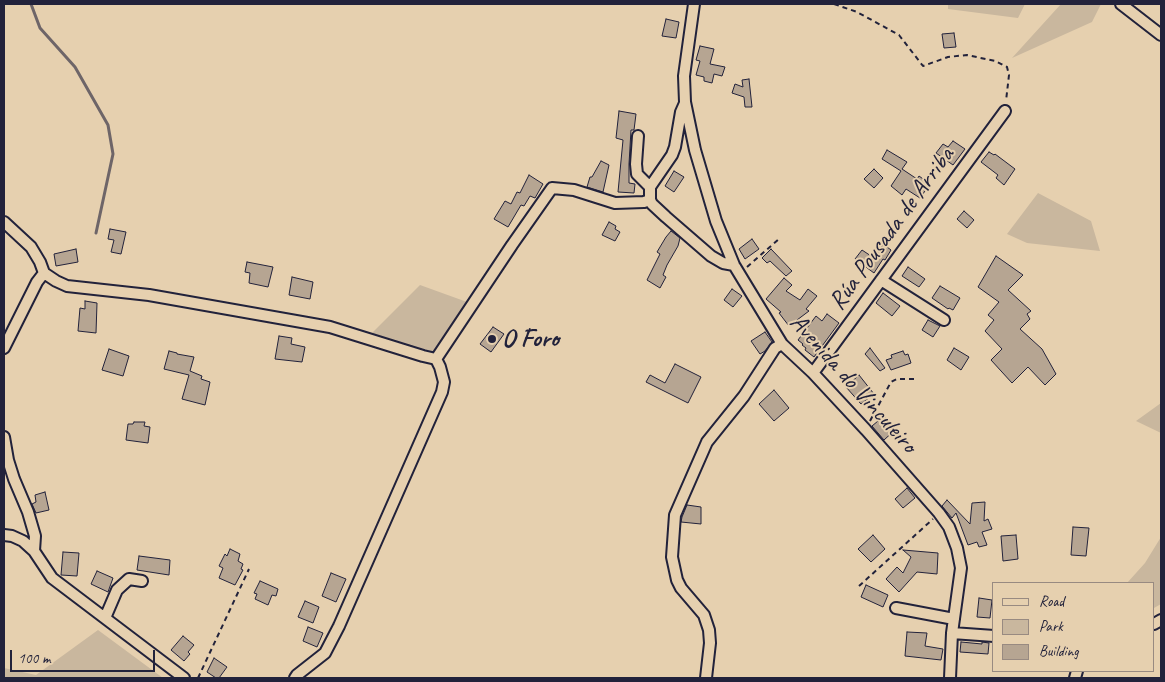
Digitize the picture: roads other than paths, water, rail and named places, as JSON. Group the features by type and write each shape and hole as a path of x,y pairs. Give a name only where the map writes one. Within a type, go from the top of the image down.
{"street":[{"path":"694,4 684,76 685,102 681,112 675,147 672,155 650,188 650,200 660,212 711,256 737,269"},
{"path":"1121,4 1161,35"},
{"name":"Avenida do Vinculeiro","path":"685,102 695,150 716,222 737,269 782,344 813,373 866,430 939,513 949,527 957,548 961,568 952,633 950,678"},
{"name":"Rúa Pousada de Arriba","path":"813,373 1005,111"},
{"path":"638,136 637,174 650,188"},
{"path":"436,359 552,188 574,190 615,202 644,202 650,200"},
{"path":"4,222 30,246 40,262 44,273 56,282 67,286 149,295 330,327 436,359"},
{"path":"4,348 37,282 44,273"},
{"path":"881,280 944,320"},
{"path":"706,678 710,643 709,630 704,615 681,588 677,580 672,557 676,515 707,442 744,396 775,348 782,344"},
{"path":"295,678 325,653 339,626 442,392 444,382 436,359"},
{"path":"4,437 8,460 35,536 34,551"},
{"path":"4,535 23,541 34,551 52,578 184,678"},
{"path":"105,618 117,590 129,578 142,581"},
{"path":"896,608 954,619"},
{"path":"952,633 992,636"}],"waterway":[{"path":"31,4 40,28 75,67 108,125 113,154 96,233"}],"place":[{"name":"O Foro","path":"492,339"}]}
